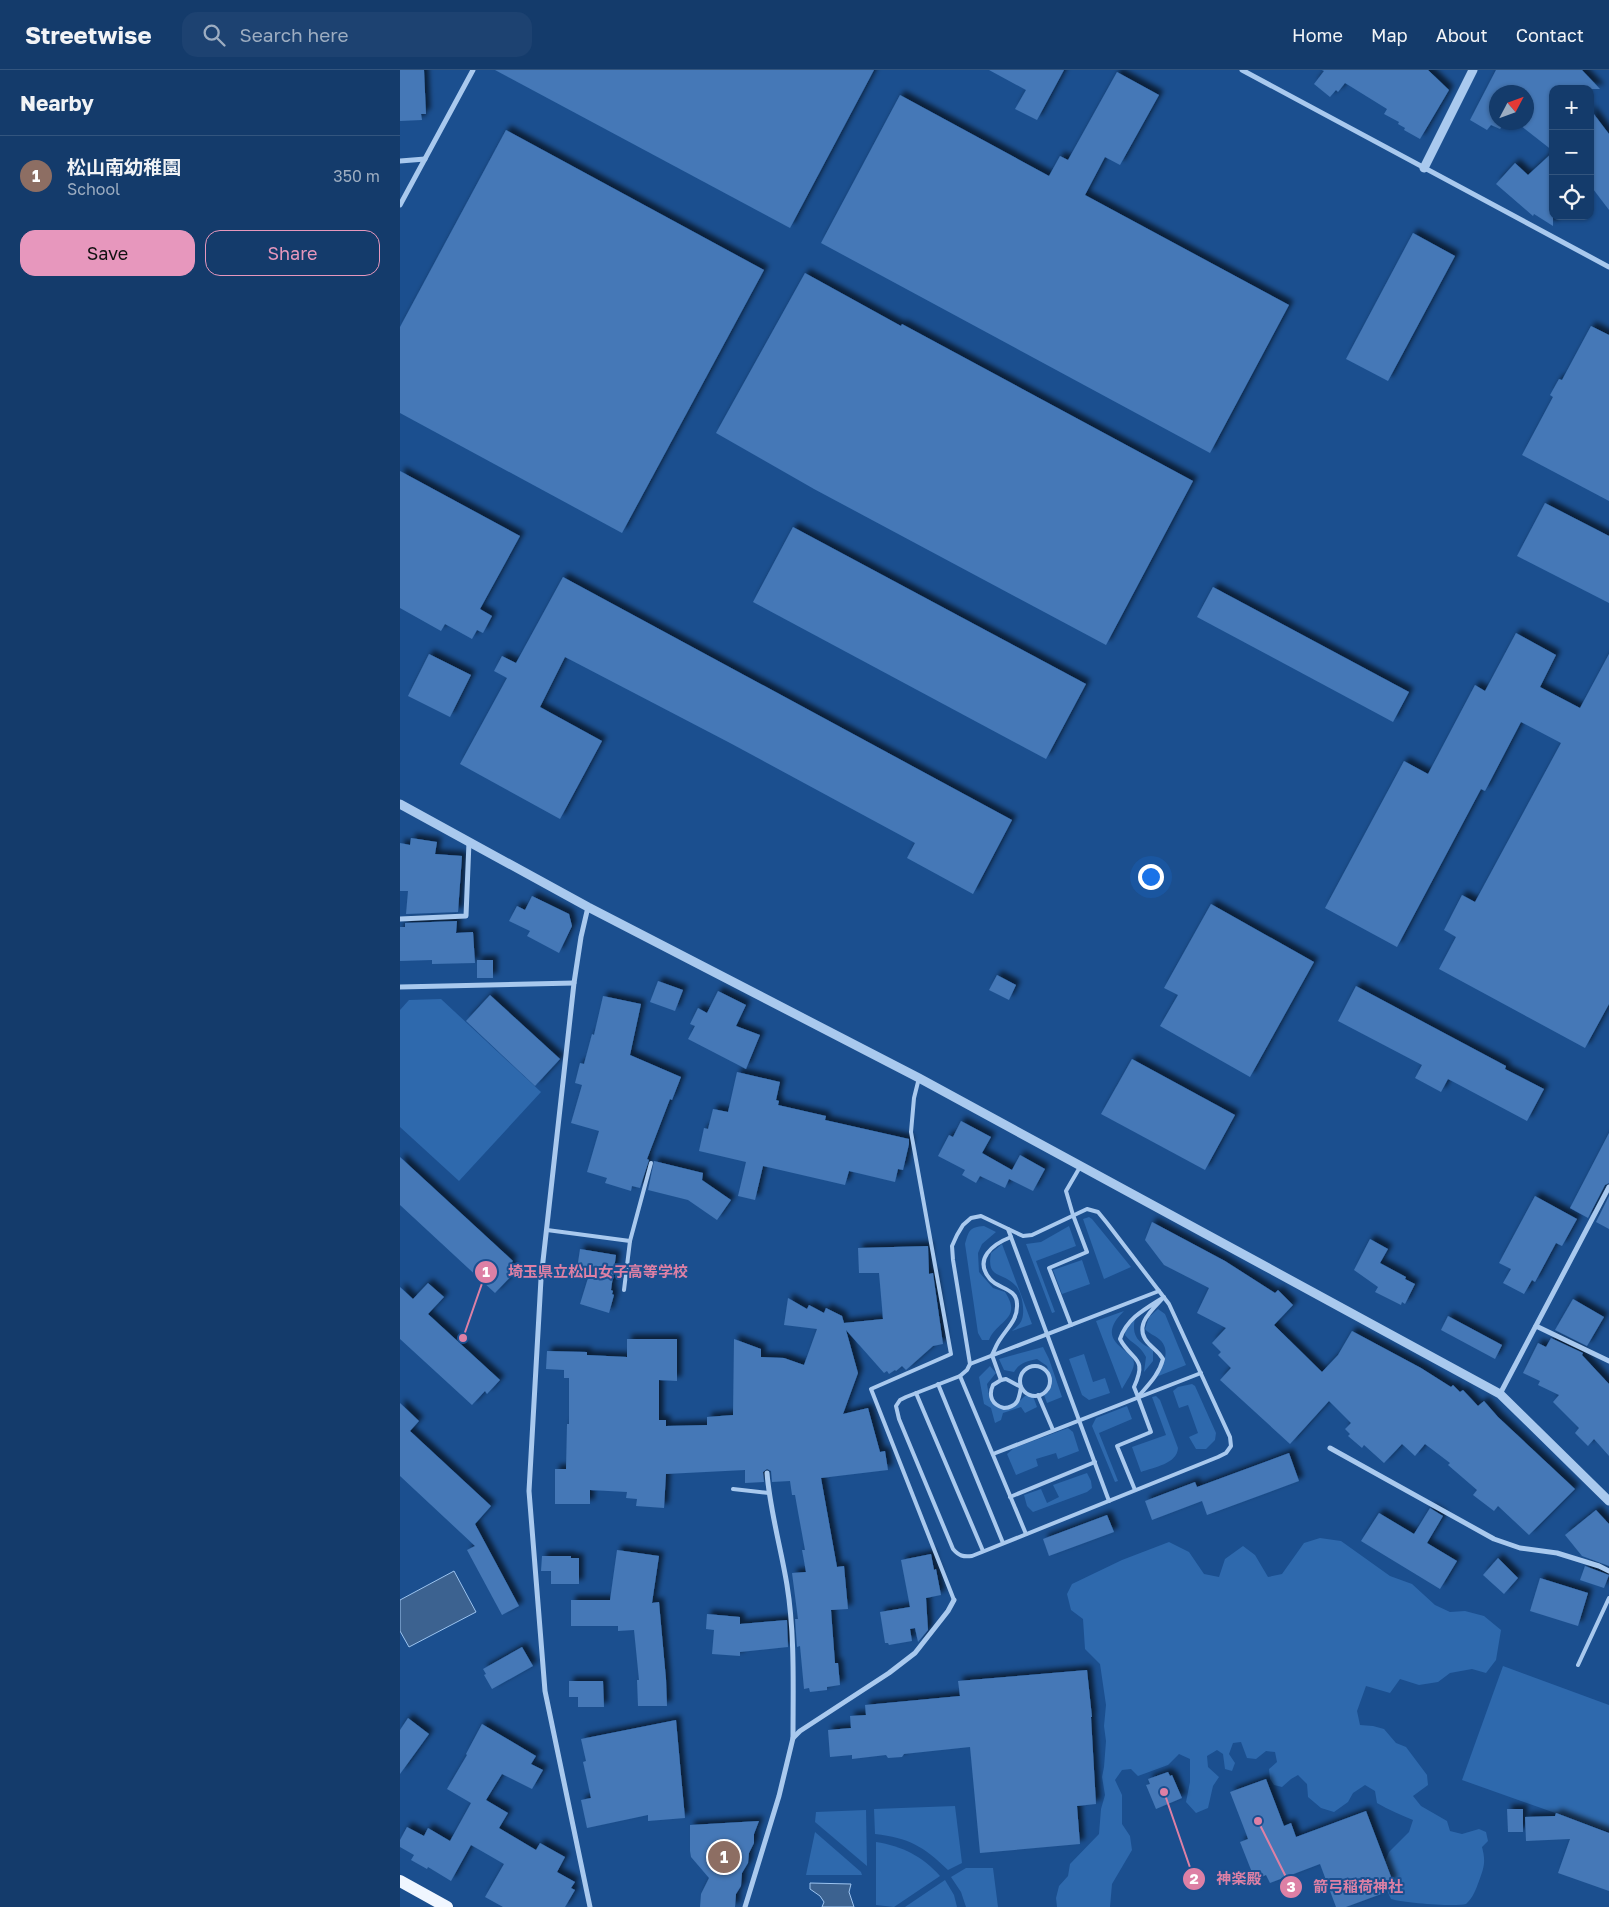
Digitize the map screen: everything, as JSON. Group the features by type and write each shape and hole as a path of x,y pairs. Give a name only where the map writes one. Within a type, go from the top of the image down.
{"main road":[{"path":"400,1880 448,1907"}],"street":[{"path":"400,205 473,70"},
{"path":"1242,70 1609,267"},
{"path":"1424,168 1473,70"},
{"path":"400,161 425,159"},
{"path":"400,804 588,907 919,1078 1500,1394 1609,1501"},
{"path":"400,919 466,916 469,842"},
{"path":"588,907 574,983 541,1279 529,1491 545,1691 590,1907"},
{"path":"400,987 574,983"},
{"path":"1500,1394 1609,1187"},
{"path":"1536,1326 1609,1362"},
{"path":"1330,1448 1494,1538 1520,1548 1557,1553 1609,1571"},
{"path":"745,1907 779,1796 793,1738 793,1660 787,1587 769,1493 767,1472"},
{"path":"793,1738 800,1731 890,1674 915,1653 954,1600"}],"lane":[{"path":"919,1078 914,1098 911,1132 951,1354 870,1389 954,1600"},
{"path":"624,1290 630,1241 652,1163"},
{"path":"1071,1325 1049,1268 1087,1252 1066,1191 1081,1166"},
{"path":"1087,1209 1098,1212 1169,1304 1230,1437 1231,1446 1226,1453 1218,1457 964,1557 957,1554 953,1549 896,1412 896,1406 900,1400 960,1376 967,1370 970,1364 952,1246 963,1225 971,1218 981,1216 1023,1236 1032,1235 1073,1215 1087,1209"},
{"path":"1008,1228 1109,1501"},
{"path":"546,1230 630,1241"},
{"path":"1001,1380 992,1355 1002,1336 1014,1321 1018,1302 1013,1293 991,1281 985,1271 985,1258 990,1247 998,1241 1011,1237"},
{"path":"970,1364 1159,1291"},
{"path":"1135,1490 1117,1446 1151,1432 1134,1387 1140,1366 1137,1358 1126,1349 1120,1339 1130,1320 1164,1297"},
{"path":"1138,1397 1160,1369 1163,1359 1158,1351 1142,1335 1142,1325 1164,1297"},
{"path":"1021,1387 1019,1398 1014,1406 1009,1408 999,1407 992,1400 991,1390 993,1385 1001,1380 1011,1380 1021,1387 1028,1394 1038,1395 1047,1390 1050,1380 1045,1370 1041,1367 1026,1368 1020,1376 1021,1387"},
{"path":"992,1454 1200,1373"},
{"path":"960,1376 1026,1534"},
{"path":"938,1384 1003,1543"},
{"path":"916,1393 983,1551"},
{"path":"1038,1395 1053,1430"},
{"path":"1010,1497 1095,1462"},
{"path":"733,1489 769,1493"},
{"path":"1578,1665 1609,1598"}],"shaded area":[{"path":"441,999 541,1092 459,1181 400,1127 400,1010 409,1000"},
{"path":"1089,1217 1131,1267 1104,1279 1083,1219"},
{"path":"984,1226 996,1232 982,1244 978,1253 979,1272 993,1288 1005,1292 1010,1301 1011,1308 1007,1319 993,1333 989,1340 982,1340 978,1333 965,1244 970,1230 975,1227"},
{"path":"1069,1226 1076,1246 1036,1261 1055,1312 1052,1313 1026,1244 1041,1242"},
{"path":"1002,1244 1032,1324 1012,1331 1022,1319 1023,1306 1021,1297 1018,1289 1011,1281 993,1271 990,1262 991,1253"},
{"path":"1082,1260 1090,1284 1062,1294 1053,1270"},
{"path":"1158,1309 1165,1314 1186,1365 1156,1377 1165,1358 1165,1348 1159,1339 1145,1329 1149,1317"},
{"path":"1124,1311 1115,1322 1112,1331 1113,1338 1117,1344 1129,1354 1134,1364 1131,1374 1122,1389 1096,1321"},
{"path":"1135,1318 1134,1329 1137,1338 1153,1350 1153,1361 1144,1372 1146,1357 1141,1349 1125,1335 1126,1325"},
{"path":"1043,1347 1062,1397 1047,1403 1044,1395 1052,1385 1047,1366 1037,1359 1018,1366 1014,1372 1004,1370 999,1359"},
{"path":"1084,1354 1093,1382 1105,1378 1110,1393 1089,1400 1082,1395 1069,1359"},
{"path":"990,1366 996,1373 987,1384 989,1396 998,1406 1014,1406 1025,1396 1033,1396 1037,1407 1025,1413 1021,1407 1003,1413 1001,1420 995,1423 991,1408 984,1404 979,1377"},
{"path":"1192,1384 1195,1386 1216,1433 1215,1440 1206,1449 1196,1449 1189,1437 1198,1433 1188,1405 1179,1408 1173,1391 1178,1387"},
{"path":"1156,1396 1160,1400 1178,1448 1174,1458 1141,1472 1132,1447 1166,1435 1152,1397"},
{"path":"1127,1406 1132,1419 1099,1433 1118,1481 1115,1482 1092,1426 1096,1418"},
{"path":"1068,1428 1073,1432 1079,1451 1058,1459 1056,1453 1036,1459 1038,1466 1016,1475 1007,1454 1014,1448"},
{"path":"1087,1473 1092,1488 1087,1492 1033,1512 1027,1506 1024,1495 1041,1489 1047,1503 1059,1497 1053,1485"},
{"path":"1320,1538 1341,1541 1390,1576 1412,1584 1435,1605 1450,1612 1465,1611 1484,1616 1501,1630 1496,1660 1486,1673 1472,1669 1450,1673 1438,1682 1419,1685 1400,1679 1390,1693 1366,1686 1357,1711 1360,1725 1384,1729 1396,1743 1406,1747 1427,1775 1428,1785 1413,1796 1421,1806 1447,1821 1450,1831 1462,1834 1479,1829 1486,1832 1488,1841 1482,1847 1484,1857 1483,1868 1471,1899 1466,1904 1452,1905 1391,1899 1382,1880 1381,1870 1389,1852 1409,1832 1413,1820 1377,1803 1375,1791 1365,1785 1353,1793 1348,1802 1334,1812 1321,1808 1308,1797 1307,1784 1298,1775 1282,1787 1274,1785 1270,1779 1269,1769 1277,1762 1275,1752 1266,1751 1256,1759 1247,1758 1241,1742 1233,1743 1229,1754 1235,1763 1232,1771 1225,1769 1223,1754 1217,1750 1207,1756 1208,1767 1219,1777 1213,1786 1208,1808 1196,1813 1186,1802 1190,1782 1190,1759 1179,1754 1168,1765 1138,1776 1131,1769 1122,1770 1115,1780 1122,1795 1122,1824 1130,1836 1132,1850 1112,1884 1110,1907 1057,1907 1056,1898 1059,1886 1068,1876 1070,1864 1099,1834 1101,1809 1105,1795 1102,1777 1106,1741 1104,1726 1106,1705 1100,1664 1085,1649 1083,1619 1071,1610 1067,1594 1072,1584 1122,1560 1169,1542 1189,1552 1204,1574 1219,1577 1225,1559 1243,1546 1255,1555 1268,1577 1282,1574 1304,1543"},
{"path":"454,1571 476,1612 409,1647 400,1631 400,1600"},
{"path":"1503,1666 1609,1705 1609,1832 1462,1780"},
{"path":"955,1806 962,1863 948,1870 931,1855 915,1845 897,1838 875,1834 874,1809"},
{"path":"866,1810 867,1866 815,1822 816,1812"},
{"path":"815,1832 861,1872 862,1875 806,1875"},
{"path":"876,1842 894,1846 911,1853 940,1876 894,1907 876,1905"},
{"path":"966,1868 993,1868 998,1907 966,1907 961,1892 951,1877"},
{"path":"945,1880 954,1895 957,1907 905,1907"},
{"path":"810,1883 851,1884 849,1892 854,1907 822,1907 824,1902 820,1896 810,1889"}],"building":[{"path":"400,70 424,70 426,114 421,114 422,120 400,121"},
{"path":"495,70 874,70 790,228"},
{"path":"989,70 1064,70 1037,120 1015,109 1026,90"},
{"path":"1322,70 1428,70 1449,90 1420,139 1404,130 1405,128 1398,124 1399,122 1384,114 1387,109 1345,83 1338,92 1336,90 1330,97 1314,84 1324,71"},
{"path":"1496,70 1582,70 1600,89 1594,89 1594,85 1549,85 1549,148 1526,130 1534,130 1534,85 1489,85 1489,128 1487,130 1470,120"},
{"path":"1117,72 1159,95 1120,165 1105,157 1085,195 1289,305 1210,453 821,243 900,95 1049,176 1060,156 1068,160"},
{"path":"1594,114 1609,134 1609,210 1594,190"},
{"path":"506,130 764,270 622,533 400,413 400,327"},
{"path":"1549,156 1549,220 1553,220 1553,226 1534,214 1533,216 1496,184 1515,163 1528,175"},
{"path":"1413,233 1455,256 1388,381 1346,359"},
{"path":"805,273 1193,481 1106,645 814,489 716,433"},
{"path":"1591,326 1609,335 1609,501 1522,455 1553,397 1550,395 1559,379 1562,380"},
{"path":"400,471 520,536 480,609 492,616 483,633 477,630 472,639 445,624 441,631 400,608"},
{"path":"1545,503 1609,536 1609,603 1517,556"},
{"path":"793,527 1086,684 1046,759 753,602"},
{"path":"563,577 1012,820 973,894 907,858 915,843 565,657 540,707 602,741 560,819 460,764 507,678 494,671 502,656 516,663"},
{"path":"1213,587 1409,692 1393,722 1197,617"},
{"path":"1516,633 1556,655 1540,687 1580,708 1609,654 1609,1004 1585,1048 1439,969 1456,937 1444,930 1462,895 1475,902 1561,743 1521,722 1485,791 1481,789 1397,947 1325,908 1404,761 1428,774 1475,685 1485,691"},
{"path":"429,654 471,675 450,717 408,696"},
{"path":"411,838 437,842 435,854 462,856 458,912 406,914 408,891 400,891 400,843 410,845"},
{"path":"532,896 569,914 572,926 559,953 527,936 530,931 509,921 517,906 525,910"},
{"path":"1211,904 1314,962 1250,1077 1160,1026 1178,995 1164,988"},
{"path":"457,921 456,933 473,932 475,963 432,964 432,960 400,961 400,927 405,927 405,923"},
{"path":"477,960 493,960 493,978 477,978"},
{"path":"997,975 1016,985 1009,1000 989,990"},
{"path":"658,981 683,990 675,1011 650,1002"},
{"path":"1356,986 1506,1066 1505,1069 1544,1089 1527,1121 1448,1079 1441,1092 1415,1078 1422,1065 1338,1021"},
{"path":"718,991 746,1005 736,1026 760,1035 746,1069 688,1039 695,1026 690,1024 698,1008 707,1013"},
{"path":"490,995 560,1059 535,1086 466,1021"},
{"path":"603,996 641,1004 630,1055 681,1077 672,1100 670,1099 647,1159 649,1160 640,1188 632,1186 631,1191 605,1183 607,1178 587,1172 599,1131 571,1123 582,1085 575,1083 580,1063 584,1064 592,1034 594,1035"},
{"path":"1132,1059 1235,1115 1205,1170 1101,1114"},
{"path":"737,1072 780,1082 776,1100 779,1101 778,1105 826,1116 825,1120 909,1139 903,1170 898,1169 895,1182 849,1171 845,1185 763,1166 755,1200 738,1196 746,1162 699,1151 704,1128 708,1129 713,1109 728,1112"},
{"path":"961,1121 991,1137 982,1153 1012,1170 1020,1155 1045,1169 1033,1191 1009,1179 1005,1188 980,1176 976,1183 962,1175 965,1170 938,1156 949,1135 953,1137"},
{"path":"1609,1133 1609,1183 1605,1185 1588,1218 1570,1208"},
{"path":"400,1157 513,1261 509,1265 516,1271 495,1293 400,1205"},
{"path":"654,1161 703,1173 702,1180 731,1200 717,1220 688,1200 648,1190"},
{"path":"1535,1196 1577,1219 1562,1246 1556,1243 1535,1282 1532,1280 1524,1294 1503,1283 1511,1269 1499,1263"},
{"path":"1609,1196 1609,1229 1596,1222"},
{"path":"1152,1222 1225,1261 1275,1293 1278,1290 1293,1305 1274,1325 1322,1372 1338,1355 1352,1331 1421,1368 1451,1387 1453,1385 1460,1392 1463,1390 1478,1406 1484,1401 1498,1417 1575,1489 1529,1535 1498,1506 1494,1511 1473,1495 1477,1490 1448,1465 1450,1463 1425,1444 1415,1456 1402,1444 1384,1463 1364,1445 1362,1448 1348,1436 1350,1434 1345,1429 1351,1423 1329,1401 1290,1444 1220,1380 1231,1368 1218,1355 1221,1352 1212,1343 1226,1328 1197,1313 1209,1288 1164,1265 1145,1240"},
{"path":"1370,1239 1388,1249 1380,1263 1415,1284 1405,1304 1402,1302 1401,1305 1375,1292 1378,1287 1354,1270"},
{"path":"928,1246 929,1274 933,1273 943,1344 933,1346 906,1370 902,1366 889,1374 887,1371 884,1373 846,1330 858,1373 843,1414 868,1408 880,1452 885,1451 888,1470 821,1478 837,1567 844,1566 848,1609 831,1610 835,1663 838,1663 840,1685 827,1687 827,1690 810,1692 809,1688 804,1689 800,1646 797,1647 795,1619 798,1619 792,1573 806,1572 802,1550 805,1550 795,1495 792,1495 790,1481 772,1482 771,1471 767,1469 763,1472 764,1482 745,1483 745,1470 666,1474 664,1508 636,1506 637,1499 626,1498 627,1492 590,1490 590,1504 555,1504 555,1469 566,1469 567,1424 569,1424 569,1378 564,1378 564,1370 546,1369 547,1351 587,1352 587,1355 627,1357 627,1339 677,1339 677,1381 659,1380 659,1420 666,1420 666,1426 707,1425 707,1417 733,1415 734,1339 761,1349 761,1357 784,1358 804,1365 817,1329 784,1325 788,1298 807,1309 809,1305 824,1313 826,1308 842,1316 844,1323 883,1319 879,1273 859,1273 858,1248"},
{"path":"580,1249 616,1255 611,1290 614,1295 609,1313 580,1304 588,1278 576,1276"},
{"path":"428,1283 444,1297 428,1314 500,1380 487,1394 485,1391 472,1405 400,1339 400,1287 413,1299"},
{"path":"1573,1299 1604,1317 1587,1346 1555,1330"},
{"path":"1448,1316 1502,1345 1495,1359 1441,1330"},
{"path":"1551,1338 1583,1353 1582,1355 1609,1384 1609,1456 1594,1439 1588,1446 1575,1433 1579,1428 1553,1402 1559,1395 1538,1385 1540,1381 1523,1373 1538,1343 1546,1347"},
{"path":"400,1403 419,1421 410,1431 491,1506 475,1524 519,1606 502,1615 467,1550 475,1546 400,1476"},
{"path":"1289,1453 1299,1481 1207,1515 1202,1501 1152,1520 1145,1501 1195,1482 1197,1487"},
{"path":"1430,1508 1443,1516 1427,1543 1457,1561 1440,1589 1361,1541 1379,1513 1414,1534"},
{"path":"1596,1510 1609,1524 1609,1566 1582,1556 1565,1535"},
{"path":"1107,1515 1114,1532 1049,1556 1043,1539"},
{"path":"617,1550 659,1556 652,1603 659,1602 667,1706 638,1706 637,1680 639,1680 634,1630 618,1631 618,1626 571,1626 571,1600 610,1600"},
{"path":"931,1554 941,1595 926,1598 928,1630 918,1642 915,1628 910,1629 912,1641 889,1645 885,1643 880,1612 910,1607 901,1560"},
{"path":"542,1556 571,1556 571,1558 579,1558 579,1584 551,1584 551,1571 541,1571"},
{"path":"1498,1558 1518,1578 1504,1594 1483,1575"},
{"path":"1585,1566 1609,1575 1604,1588 1580,1580"},
{"path":"1540,1578 1588,1593 1578,1626 1530,1611"},
{"path":"707,1614 740,1617 740,1624 787,1620 788,1647 740,1652 740,1656 712,1654 714,1630 706,1629"},
{"path":"522,1647 533,1666 492,1689 484,1675 486,1674 483,1669"},
{"path":"1087,1670 1092,1717 1096,1804 1077,1806 1080,1844 980,1853 970,1747 904,1754 902,1757 888,1758 886,1755 852,1759 852,1755 830,1757 828,1730 851,1728 850,1716 866,1715 865,1705 960,1696 958,1681"},
{"path":"569,1681 603,1681 604,1707 578,1707 578,1697 569,1697"},
{"path":"408,1718 429,1734 400,1774 400,1730"},
{"path":"676,1720 685,1818 648,1821 648,1815 587,1828 581,1800 591,1798 583,1762 586,1761 581,1739"},
{"path":"482,1724 536,1756 531,1764 543,1770 532,1789 502,1774 486,1800 508,1813 499,1828 536,1850 540,1843 565,1857 557,1872 575,1882 571,1888 575,1890 565,1907 503,1907 485,1897 504,1864 471,1845 451,1881 428,1867 427,1869 411,1860 414,1855 400,1847 400,1840 407,1827 424,1836 428,1828 450,1841 471,1803 447,1789"},
{"path":"1168,1772 1170,1776 1172,1775 1182,1798 1156,1809 1146,1785 1150,1784 1148,1779"},
{"path":"1266,1779 1284,1826 1291,1823 1296,1837 1366,1811 1393,1882 1381,1887 1384,1893 1346,1907 1336,1907 1320,1864 1270,1883 1266,1875 1255,1880 1240,1842 1248,1839 1230,1792"},
{"path":"1507,1809 1523,1809 1523,1832 1508,1832"},
{"path":"1556,1813 1609,1833 1609,1891 1558,1873 1570,1839 1526,1841 1525,1817 1555,1816"},
{"path":"759,1821 754,1834 754,1843 749,1853 748,1863 742,1873 741,1886 736,1894 735,1907 700,1907 701,1894 709,1878 691,1857 690,1825"}],"place":[{"name":"埼玉県立松山女子高等学校","path":"463,1338"},
{"name":"神楽殿","path":"1164,1792"},
{"name":"箭弓稲荷神社","path":"1258,1821"},
{"name":"松山南幼稚園","path":"724,1857"}]}
